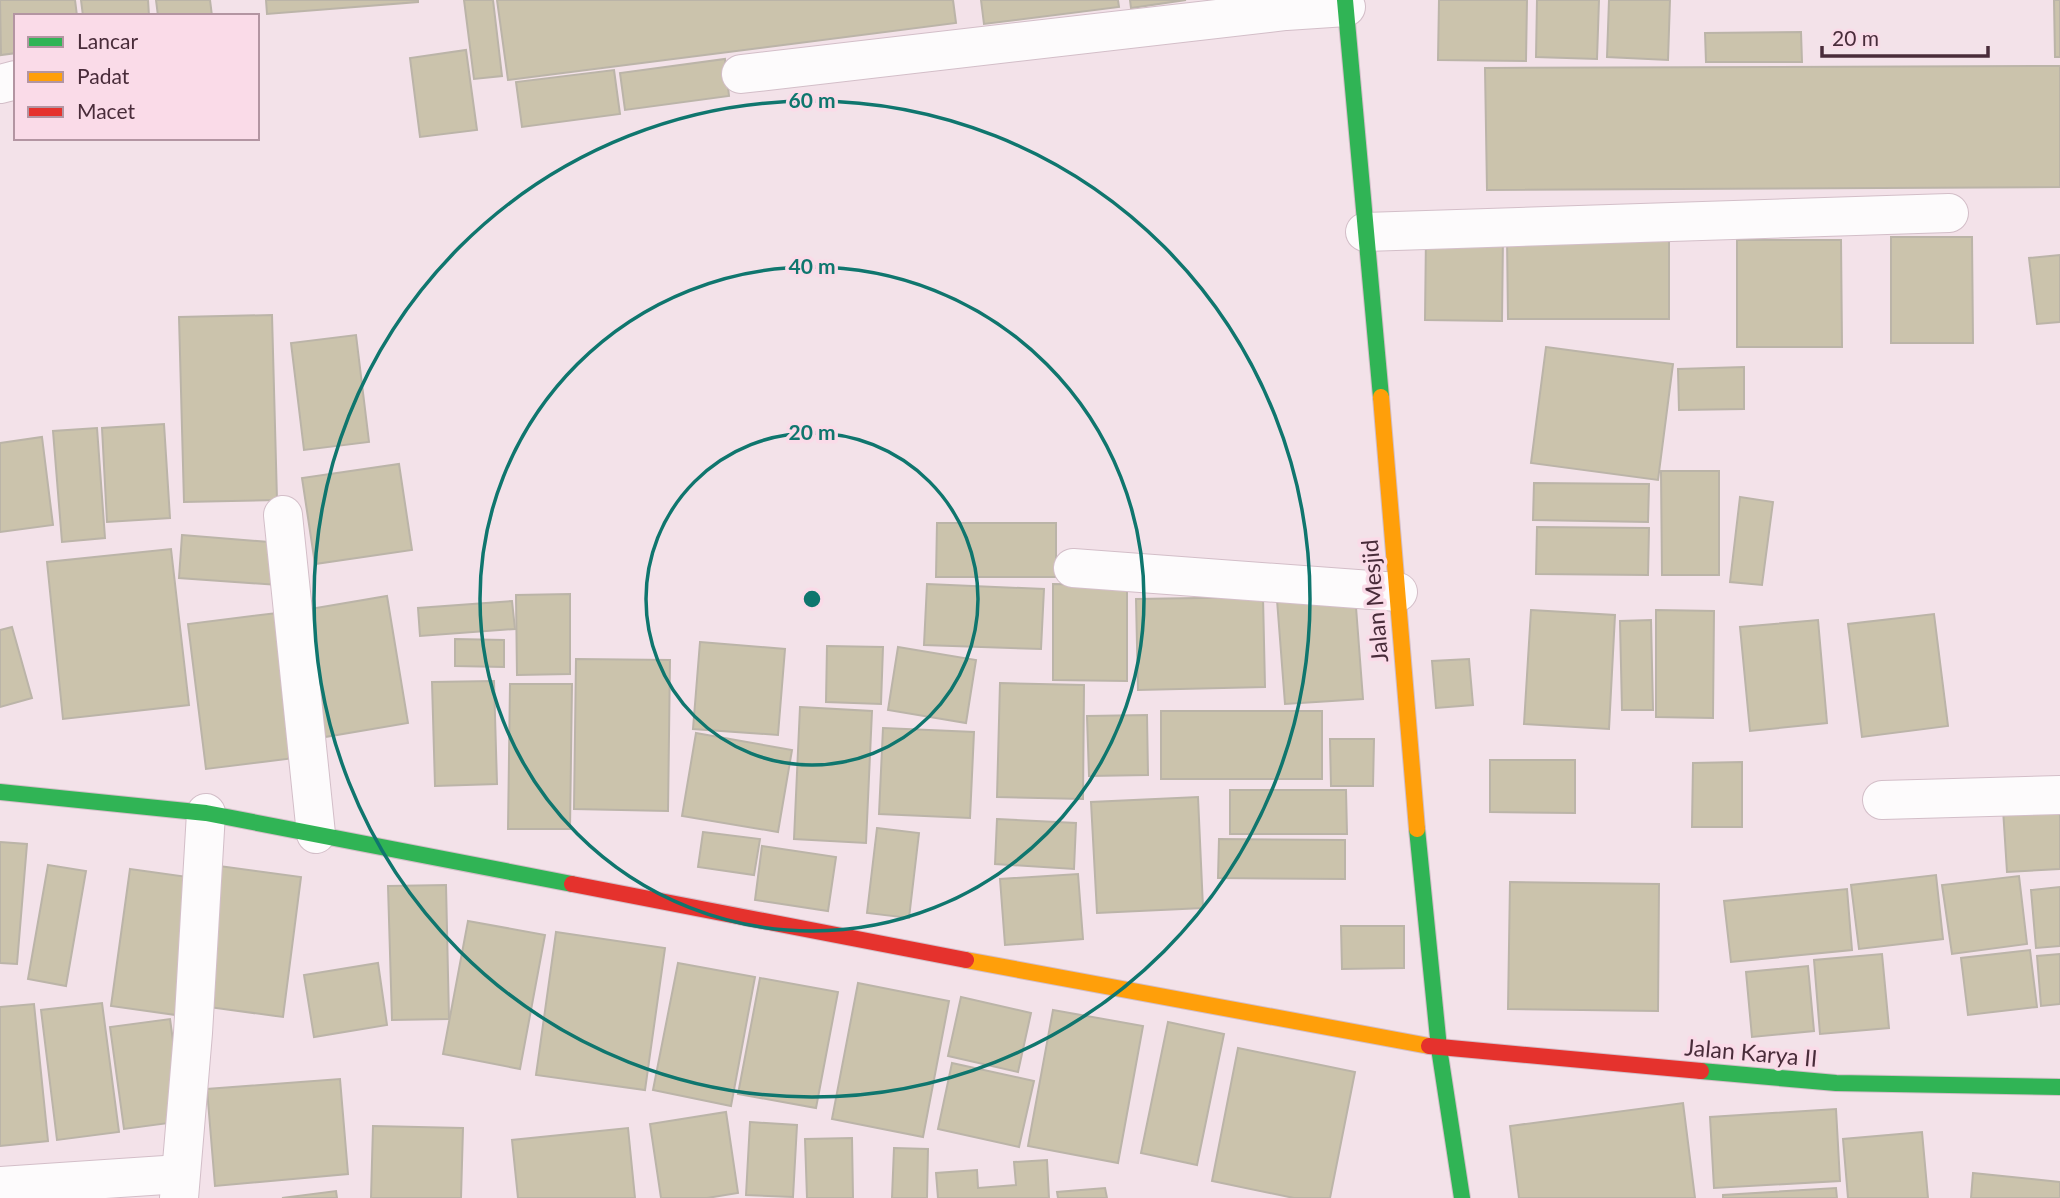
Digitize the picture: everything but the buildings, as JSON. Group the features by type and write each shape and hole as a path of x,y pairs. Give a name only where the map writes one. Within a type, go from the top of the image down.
{"street":[{"path":"741,74 1345,4"},
{"name":"Jalan Mesjid","path":"1345,4 1398,592 1409,745 1439,1048 1462,1198"},
{"path":"1365,232 1949,213"},
{"path":"283,515 316,834"},
{"path":"1073,568 1398,592"},
{"name":"Jalan Karya II","path":"0,792 206,813 1176,1001 1439,1048 1836,1083 2060,1087"},
{"path":"1882,800 2060,795"},
{"path":"0,1186 180,1186 193,1033 206,813"}],"traffic: fast":[{"path":"1345,0 1381,397"},
{"path":"0,792 206,813 572,884"},
{"path":"1417,829 1439,1048 1462,1198"},
{"path":"1701,1071 1836,1083 2060,1087"}],"traffic: slow":[{"path":"1381,397 1417,829"},
{"path":"966,960 1429,1046"}],"traffic: jam":[{"path":"572,884 966,960"},
{"path":"1429,1046 1701,1071"}]}
